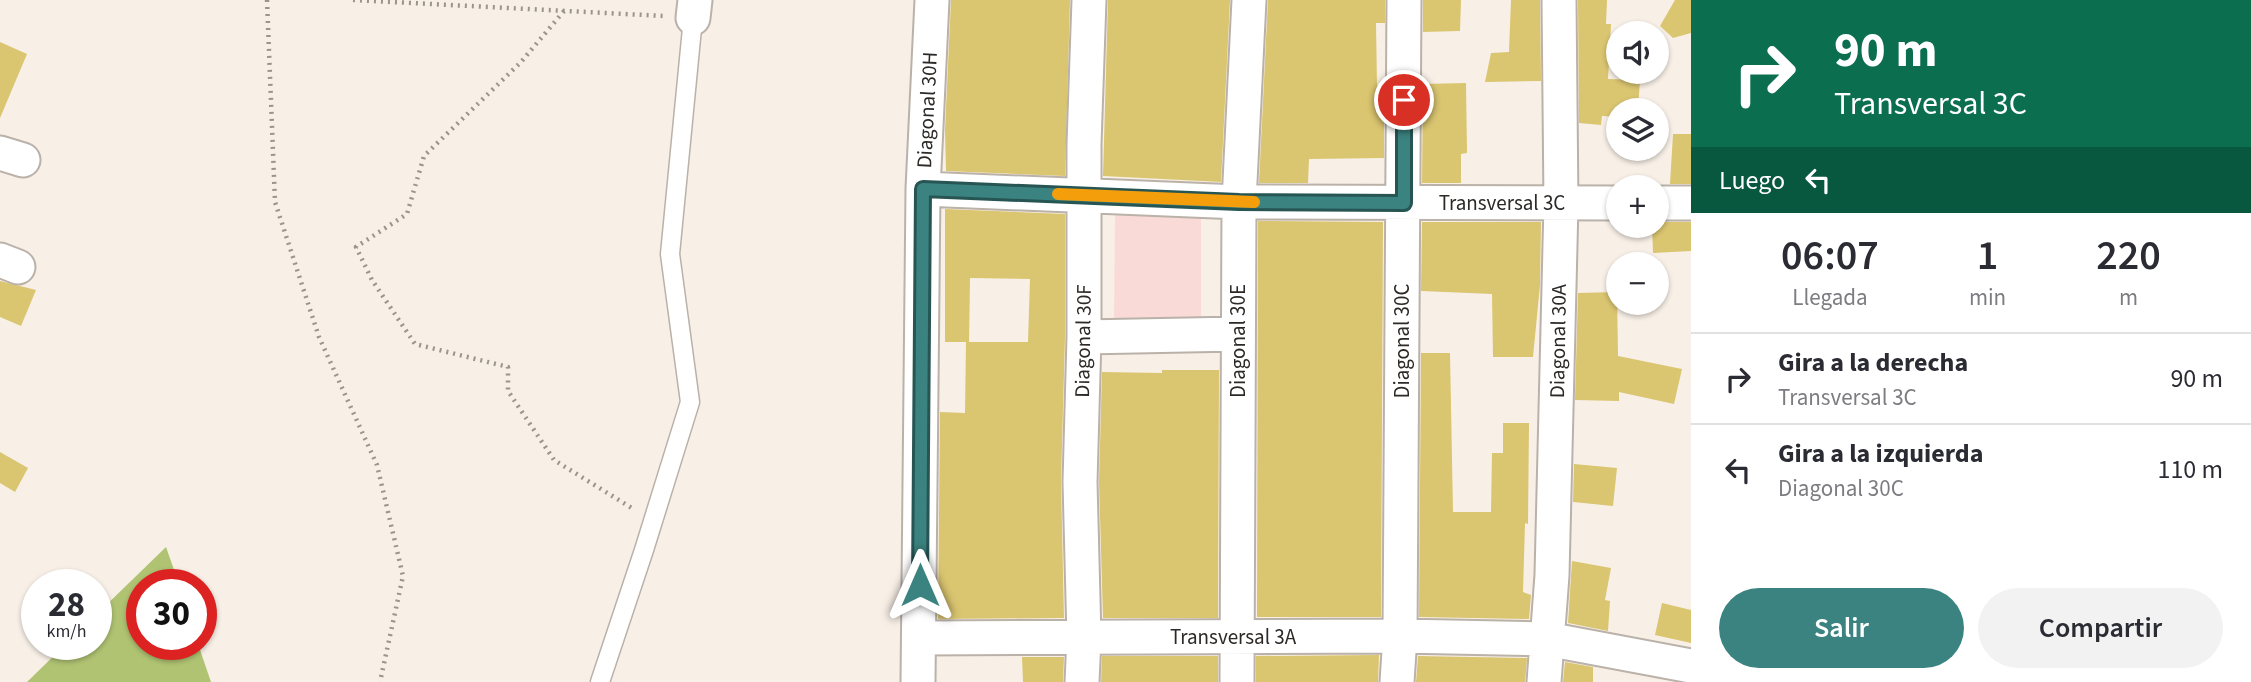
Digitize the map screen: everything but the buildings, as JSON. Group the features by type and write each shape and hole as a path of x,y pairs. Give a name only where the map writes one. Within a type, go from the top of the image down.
{"street":[{"name":"Diagonal 30H","path":"918,682 923,189 932,0"},
{"name":"Diagonal 30F","path":"1082,682 1084,638 1080,482 1088,0"},
{"name":"Diagonal 30E","path":"1237,682 1239,202 1249,0"},
{"name":"Diagonal 30C","path":"1397,682 1400,636 1404,0"},
{"name":"Diagonal 30A","path":"1544,682 1552,575 1561,204 1559,0"},
{"name":"Transversal 3C","path":"923,189 1239,202 1606,203"},
{"path":"1669,203 1691,203"},
{"path":"1084,337 1238,334"},
{"name":"Transversal 3A","path":"920,638 1400,636 1547,639 1691,666"}],"lane":[{"path":"600,682 690,402 670,254 694,9"}],"path":[{"path":"267,0 275,202 319,337 376,464 403,576 380,682"},
{"path":"353,0 564,11 694,9"},
{"path":"564,11 521,62 424,156 407,215 356,247 372,280 415,344 508,367 508,391 554,460 653,521"}],"shaded area":[{"path":"1115,206 1201,212 1201,330 1114,327"},
{"path":"166,547 174,569 143,569"},
{"path":"126,586 126,660 203,660 211,682 27,682 50,660 112,660 112,599"}],"slow traffic":[{"path":"1058,194 1254,202"}],"route":[{"path":"920,585 923,189 1239,202 1404,203 1404,100"}]}
